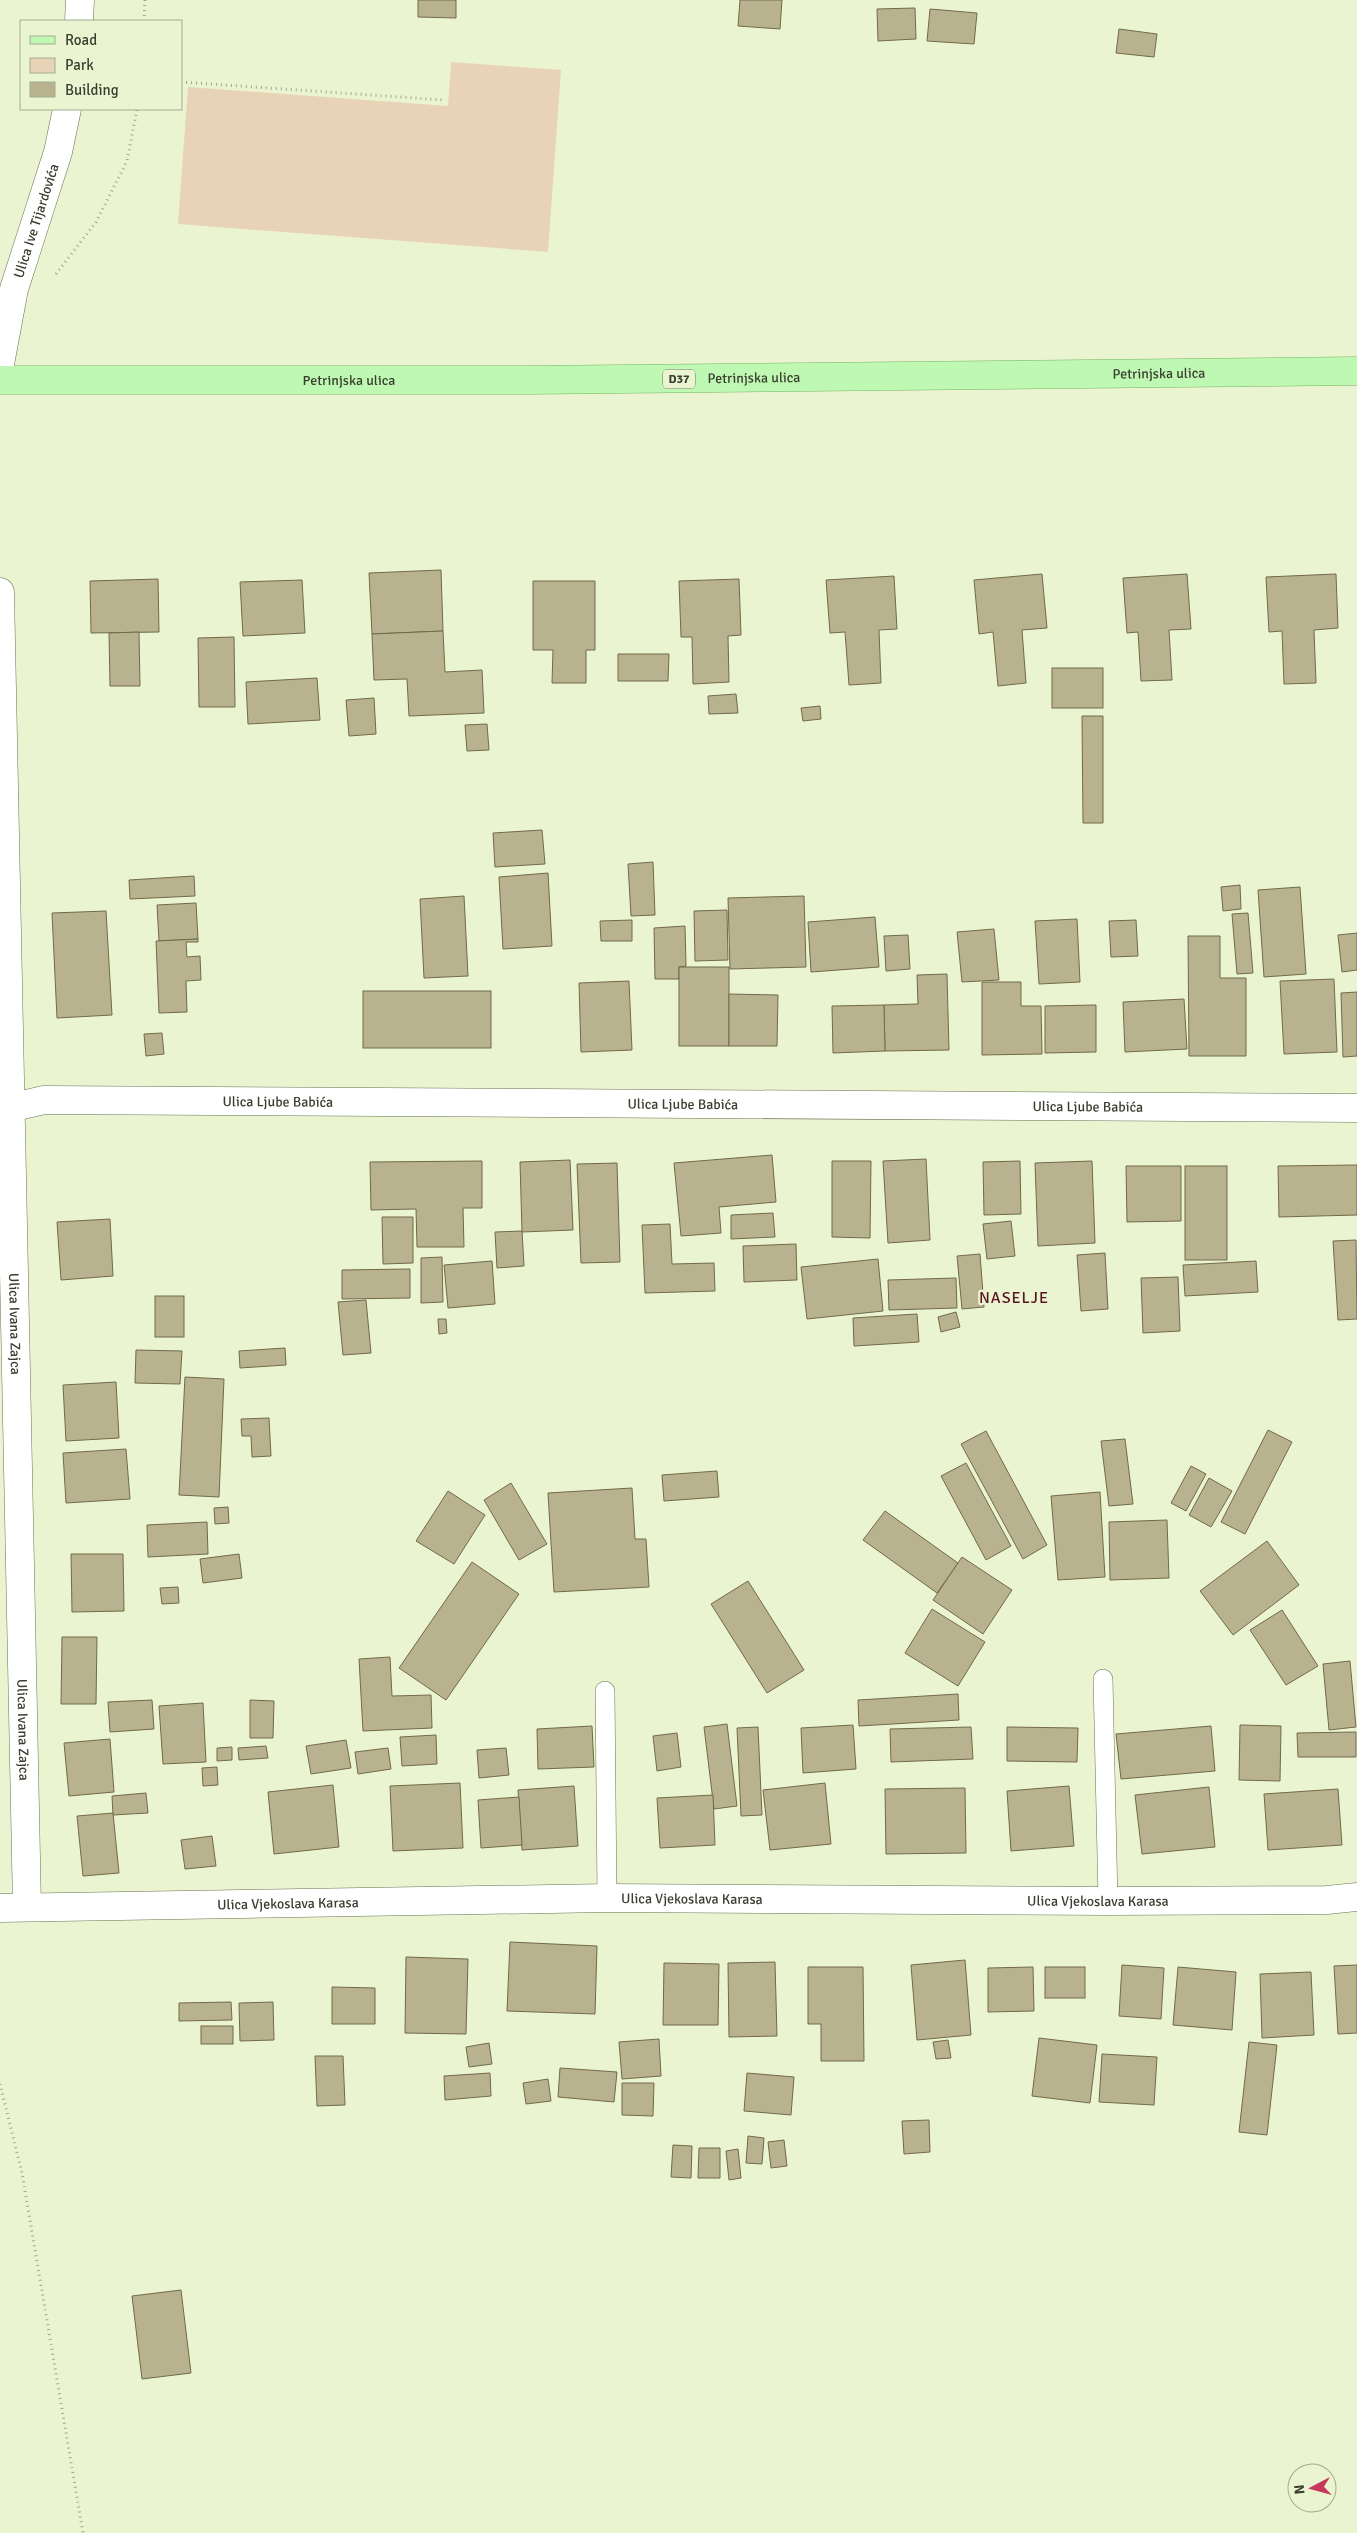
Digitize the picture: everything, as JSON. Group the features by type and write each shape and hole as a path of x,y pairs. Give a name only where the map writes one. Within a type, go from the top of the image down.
{"main road":[{"name":"Petrinjska ulica","path":"0,380 549,380 1357,371"}],"street":[{"path":"79,20 80,0"},
{"name":"Ulica Ive Tijardovića","path":"0,364 14,289 58,152 67,110"},
{"name":"Ulica Ivana Zajca","path":"0,592 5,1108 27,1907"},
{"name":"Ulica Ljube Babića","path":"5,1108 44,1100 1357,1108"},
{"name":"Ulica Vjekoslava Karasa","path":"0,1908 607,1898 1108,1901 1326,1900 1357,1897"}],"lane":[{"path":"1103,1679 1108,1901"},
{"path":"605,1691 607,1898"}],"path":[{"path":"144,20 145,0"},
{"path":"182,82 444,100"},
{"path":"52,281 96,222 127,161 137,110"},
{"path":"0,2084 22,2173 83,2533"}],"green space":[{"path":"451,62 561,70 548,252 178,224 188,87 448,106"}],"building":[{"path":"418,0 456,0 456,18 418,17"},
{"path":"740,0 782,0 780,29 738,26"},
{"path":"915,8 916,39 878,41 877,9"},
{"path":"930,9 977,13 974,44 927,41"},
{"path":"1119,29 1157,34 1154,57 1116,53"},
{"path":"441,570 443,631 372,634 369,573"},
{"path":"1042,574 1047,628 1022,630 1026,683 998,686 993,632 979,634 974,580"},
{"path":"1187,574 1191,629 1169,630 1172,680 1141,681 1138,632 1127,633 1123,578"},
{"path":"1336,574 1338,628 1314,630 1316,683 1284,684 1282,631 1269,632 1266,577"},
{"path":"894,576 897,629 879,630 881,683 849,685 845,632 830,633 826,580"},
{"path":"158,579 159,632 91,633 90,581"},
{"path":"739,579 741,635 728,636 729,682 693,684 692,637 681,637 679,581"},
{"path":"302,580 305,633 243,636 240,582"},
{"path":"533,581 595,581 595,650 586,650 586,683 552,683 553,650 533,650"},
{"path":"443,631 445,672 482,670 484,713 409,716 407,679 374,680 372,634"},
{"path":"139,632 140,686 110,686 109,633"},
{"path":"234,637 235,707 199,707 198,638"},
{"path":"618,654 669,654 668,681 618,681"},
{"path":"1052,668 1103,668 1103,708 1052,708"},
{"path":"317,678 320,720 248,724 246,682"},
{"path":"736,694 738,713 709,714 708,696"},
{"path":"374,698 376,734 349,736 346,700"},
{"path":"820,706 821,719 803,721 801,708"},
{"path":"1082,716 1103,716 1103,823 1083,823"},
{"path":"487,724 489,750 467,751 465,725"},
{"path":"542,830 545,864 495,867 493,833"},
{"path":"653,862 655,915 631,916 628,864"},
{"path":"548,873 552,946 503,949 499,877"},
{"path":"194,876 195,896 130,899 129,880"},
{"path":"1240,885 1241,909 1223,911 1221,887"},
{"path":"1300,887 1306,974 1264,977 1258,890"},
{"path":"464,896 468,976 424,978 420,899"},
{"path":"804,896 806,967 730,969 728,898"},
{"path":"196,903 198,939 159,941 157,905"},
{"path":"727,910 728,960 695,961 694,911"},
{"path":"106,911 112,1015 57,1018 52,913"},
{"path":"1248,913 1253,973 1237,974 1232,914"},
{"path":"875,917 879,967 811,972 808,922"},
{"path":"1077,919 1080,982 1039,984 1035,921"},
{"path":"632,920 632,941 601,941 600,921"},
{"path":"1136,920 1138,956 1111,957 1109,921"},
{"path":"685,926 686,966 679,967 679,979 655,979 654,928"},
{"path":"994,929 999,980 962,982 957,932"},
{"path":"1357,933 1357,970 1342,972 1338,935"},
{"path":"908,935 910,969 886,971 884,936"},
{"path":"1188,936 1220,936 1220,978 1246,978 1246,1056 1189,1056"},
{"path":"198,939 198,942 186,942 187,957 200,956 201,980 186,981 187,1012 159,1013 156,941"},
{"path":"679,967 729,967 729,1046 679,1046"},
{"path":"947,974 949,1050 885,1051 884,1005 918,1004 917,975"},
{"path":"1334,979 1337,1052 1284,1054 1280,981"},
{"path":"629,981 632,1050 581,1052 579,983"},
{"path":"982,982 1021,982 1021,1006 1041,1006 1042,1054 982,1055"},
{"path":"363,991 491,991 491,1048 363,1048"},
{"path":"1357,992 1357,1056 1343,1057 1341,993"},
{"path":"729,994 778,995 777,1046 729,1046"},
{"path":"1184,999 1187,1049 1125,1052 1123,1002"},
{"path":"884,1005 885,1051 833,1053 832,1006"},
{"path":"1096,1005 1096,1052 1045,1053 1045,1006"},
{"path":"162,1033 164,1054 146,1056 144,1034"},
{"path":"772,1155 776,1202 719,1207 721,1233 681,1236 674,1163"},
{"path":"926,1159 930,1240 888,1243 883,1161"},
{"path":"570,1160 573,1230 522,1232 520,1162"},
{"path":"482,1161 482,1208 463,1208 464,1247 417,1247 416,1209 371,1210 370,1162"},
{"path":"832,1161 871,1161 870,1238 832,1237"},
{"path":"1020,1161 1021,1214 984,1215 983,1162"},
{"path":"1092,1161 1095,1243 1038,1246 1035,1163"},
{"path":"617,1163 620,1262 581,1263 577,1164"},
{"path":"1357,1165 1357,1215 1279,1217 1278,1166"},
{"path":"1126,1166 1181,1166 1181,1221 1127,1222"},
{"path":"1185,1166 1227,1166 1227,1260 1185,1260"},
{"path":"773,1213 775,1237 731,1239 731,1215"},
{"path":"382,1217 413,1217 413,1263 383,1264"},
{"path":"110,1219 113,1276 61,1280 57,1222"},
{"path":"1011,1221 1015,1256 987,1259 983,1224"},
{"path":"670,1224 672,1264 714,1263 715,1291 645,1293 642,1225"},
{"path":"522,1231 524,1266 497,1268 495,1232"},
{"path":"1356,1240 1357,1319 1338,1320 1333,1241"},
{"path":"796,1244 797,1280 744,1282 743,1246"},
{"path":"1105,1253 1108,1309 1081,1311 1077,1255"},
{"path":"980,1254 984,1307 962,1309 957,1256"},
{"path":"442,1257 443,1302 421,1303 421,1258"},
{"path":"878,1259 883,1311 807,1319 801,1267"},
{"path":"492,1261 495,1304 448,1308 444,1265"},
{"path":"1256,1261 1258,1292 1185,1296 1183,1265"},
{"path":"410,1269 410,1298 342,1299 342,1270"},
{"path":"1178,1277 1180,1331 1143,1333 1141,1278"},
{"path":"956,1278 957,1308 889,1310 888,1280"},
{"path":"155,1296 184,1296 184,1337 155,1337"},
{"path":"366,1300 371,1353 343,1355 338,1302"},
{"path":"956,1312 960,1327 941,1332 938,1317"},
{"path":"917,1314 919,1342 854,1346 853,1318"},
{"path":"438,1319 446,1319 447,1333 439,1334"},
{"path":"285,1348 286,1365 240,1368 239,1351"},
{"path":"136,1350 182,1351 180,1384 135,1383"},
{"path":"185,1377 224,1379 219,1497 179,1495"},
{"path":"116,1382 119,1438 66,1441 63,1385"},
{"path":"269,1418 271,1456 252,1457 251,1436 242,1436 241,1419"},
{"path":"1268,1430 1292,1442 1245,1534 1221,1522"},
{"path":"986,1431 1047,1545 1023,1559 961,1444"},
{"path":"1125,1439 1133,1504 1109,1506 1101,1441"},
{"path":"126,1449 130,1499 66,1503 63,1453"},
{"path":"966,1463 1011,1546 986,1560 941,1476"},
{"path":"1191,1466 1206,1474 1186,1511 1171,1503"},
{"path":"717,1471 719,1497 664,1501 662,1475"},
{"path":"1209,1478 1232,1491 1211,1527 1189,1515"},
{"path":"511,1483 547,1544 519,1560 484,1500"},
{"path":"632,1488 635,1539 646,1539 649,1587 554,1592 548,1493"},
{"path":"448,1491 485,1515 454,1564 416,1541"},
{"path":"1100,1492 1105,1577 1058,1580 1051,1496"},
{"path":"228,1507 229,1523 215,1524 214,1508"},
{"path":"885,1511 958,1563 937,1593 863,1540"},
{"path":"1167,1520 1169,1578 1110,1580 1109,1522"},
{"path":"207,1522 208,1554 148,1557 147,1525"},
{"path":"1267,1541 1299,1585 1233,1635 1200,1591"},
{"path":"71,1554 123,1554 124,1611 72,1612"},
{"path":"239,1554 242,1578 203,1583 200,1559"},
{"path":"962,1557 1012,1590 983,1634 933,1600"},
{"path":"472,1562 519,1594 446,1700 399,1668"},
{"path":"748,1581 804,1670 767,1693 711,1604"},
{"path":"178,1587 179,1603 162,1604 160,1588"},
{"path":"932,1609 985,1642 958,1686 905,1653"},
{"path":"1282,1610 1318,1666 1286,1685 1250,1630"},
{"path":"62,1637 97,1637 96,1704 61,1704"},
{"path":"390,1657 392,1696 431,1695 432,1728 363,1731 359,1659"},
{"path":"1350,1661 1356,1727 1329,1730 1323,1664"},
{"path":"958,1694 959,1720 859,1726 858,1700"},
{"path":"152,1700 154,1729 110,1732 108,1702"},
{"path":"250,1700 274,1701 273,1738 250,1738"},
{"path":"203,1703 206,1762 163,1764 159,1706"},
{"path":"727,1724 737,1806 714,1809 704,1727"},
{"path":"853,1725 856,1769 803,1773 801,1728"},
{"path":"1240,1725 1281,1726 1280,1781 1239,1780"},
{"path":"592,1726 594,1767 538,1769 537,1729"},
{"path":"1211,1726 1215,1771 1121,1779 1116,1734"},
{"path":"758,1727 762,1815 741,1816 737,1728"},
{"path":"971,1727 973,1759 891,1762 890,1729"},
{"path":"1007,1727 1078,1728 1077,1762 1007,1761"},
{"path":"1356,1732 1356,1757 1298,1757 1297,1733"},
{"path":"677,1733 681,1767 657,1771 653,1736"},
{"path":"436,1735 437,1764 402,1766 400,1737"},
{"path":"110,1739 114,1792 69,1796 64,1743"},
{"path":"346,1740 351,1768 311,1774 306,1746"},
{"path":"266,1746 268,1758 239,1760 238,1748"},
{"path":"232,1747 232,1760 217,1761 217,1748"},
{"path":"388,1748 391,1769 358,1774 355,1752"},
{"path":"506,1748 509,1775 479,1778 477,1750"},
{"path":"217,1767 218,1785 203,1786 202,1768"},
{"path":"460,1783 463,1848 393,1851 390,1786"},
{"path":"825,1783 831,1844 770,1850 763,1790"},
{"path":"333,1785 339,1847 274,1854 268,1792"},
{"path":"574,1786 578,1846 522,1850 518,1790"},
{"path":"1069,1786 1074,1846 1011,1851 1007,1791"},
{"path":"1209,1787 1215,1847 1142,1854 1135,1795"},
{"path":"965,1788 966,1853 886,1854 885,1789"},
{"path":"1338,1789 1342,1845 1268,1850 1264,1794"},
{"path":"146,1793 148,1813 113,1815 112,1796"},
{"path":"713,1795 715,1845 660,1848 657,1798"},
{"path":"519,1797 522,1845 481,1848 478,1800"},
{"path":"113,1813 119,1873 83,1876 77,1816"},
{"path":"212,1836 216,1866 185,1869 181,1840"},
{"path":"510,1942 597,1946 595,2014 507,2011"},
{"path":"406,1957 468,1959 466,2034 405,2033"},
{"path":"965,1960 971,2035 917,2040 911,1965"},
{"path":"775,1962 777,2036 729,2037 728,1963"},
{"path":"664,1963 719,1964 718,2025 663,2025"},
{"path":"1122,1965 1164,1968 1161,2019 1119,2016"},
{"path":"1357,1965 1357,2033 1338,2034 1334,1966"},
{"path":"808,1967 863,1967 864,2061 821,2061 821,2024 808,2024"},
{"path":"1033,1967 1034,2011 988,2012 988,1968"},
{"path":"1045,1967 1085,1967 1085,1998 1045,1998"},
{"path":"1178,1967 1236,1972 1232,2030 1173,2025"},
{"path":"1311,1972 1314,2035 1262,2038 1260,1974"},
{"path":"332,1987 375,1988 375,2024 332,2024"},
{"path":"231,2002 232,2020 179,2021 179,2003"},
{"path":"273,2002 274,2040 240,2041 239,2003"},
{"path":"201,2026 233,2026 233,2044 201,2044"},
{"path":"1039,2038 1097,2045 1090,2103 1032,2096"},
{"path":"659,2039 661,2076 622,2079 619,2042"},
{"path":"948,2040 951,2058 936,2059 933,2042"},
{"path":"1249,2042 1277,2045 1267,2135 1239,2132"},
{"path":"489,2043 492,2064 469,2067 466,2047"},
{"path":"1102,2054 1157,2057 1154,2105 1099,2102"},
{"path":"315,2056 343,2056 345,2105 317,2106"},
{"path":"560,2068 617,2072 614,2102 558,2097"},
{"path":"490,2073 491,2096 445,2100 444,2076"},
{"path":"747,2073 794,2077 791,2115 744,2111"},
{"path":"548,2079 551,2101 526,2104 523,2083"},
{"path":"622,2083 654,2083 653,2116 622,2115"},
{"path":"929,2120 930,2152 904,2154 902,2121"},
{"path":"748,2136 764,2138 762,2164 746,2163"},
{"path":"784,2140 787,2166 771,2168 768,2142"},
{"path":"673,2145 692,2146 691,2178 671,2177"},
{"path":"699,2148 720,2148 720,2178 698,2178"},
{"path":"738,2149 741,2178 729,2180 726,2151"},
{"path":"181,2290 191,2373 142,2379 132,2296"}],"district":[{"name":"NASELJE","path":"1014,1298"}]}
